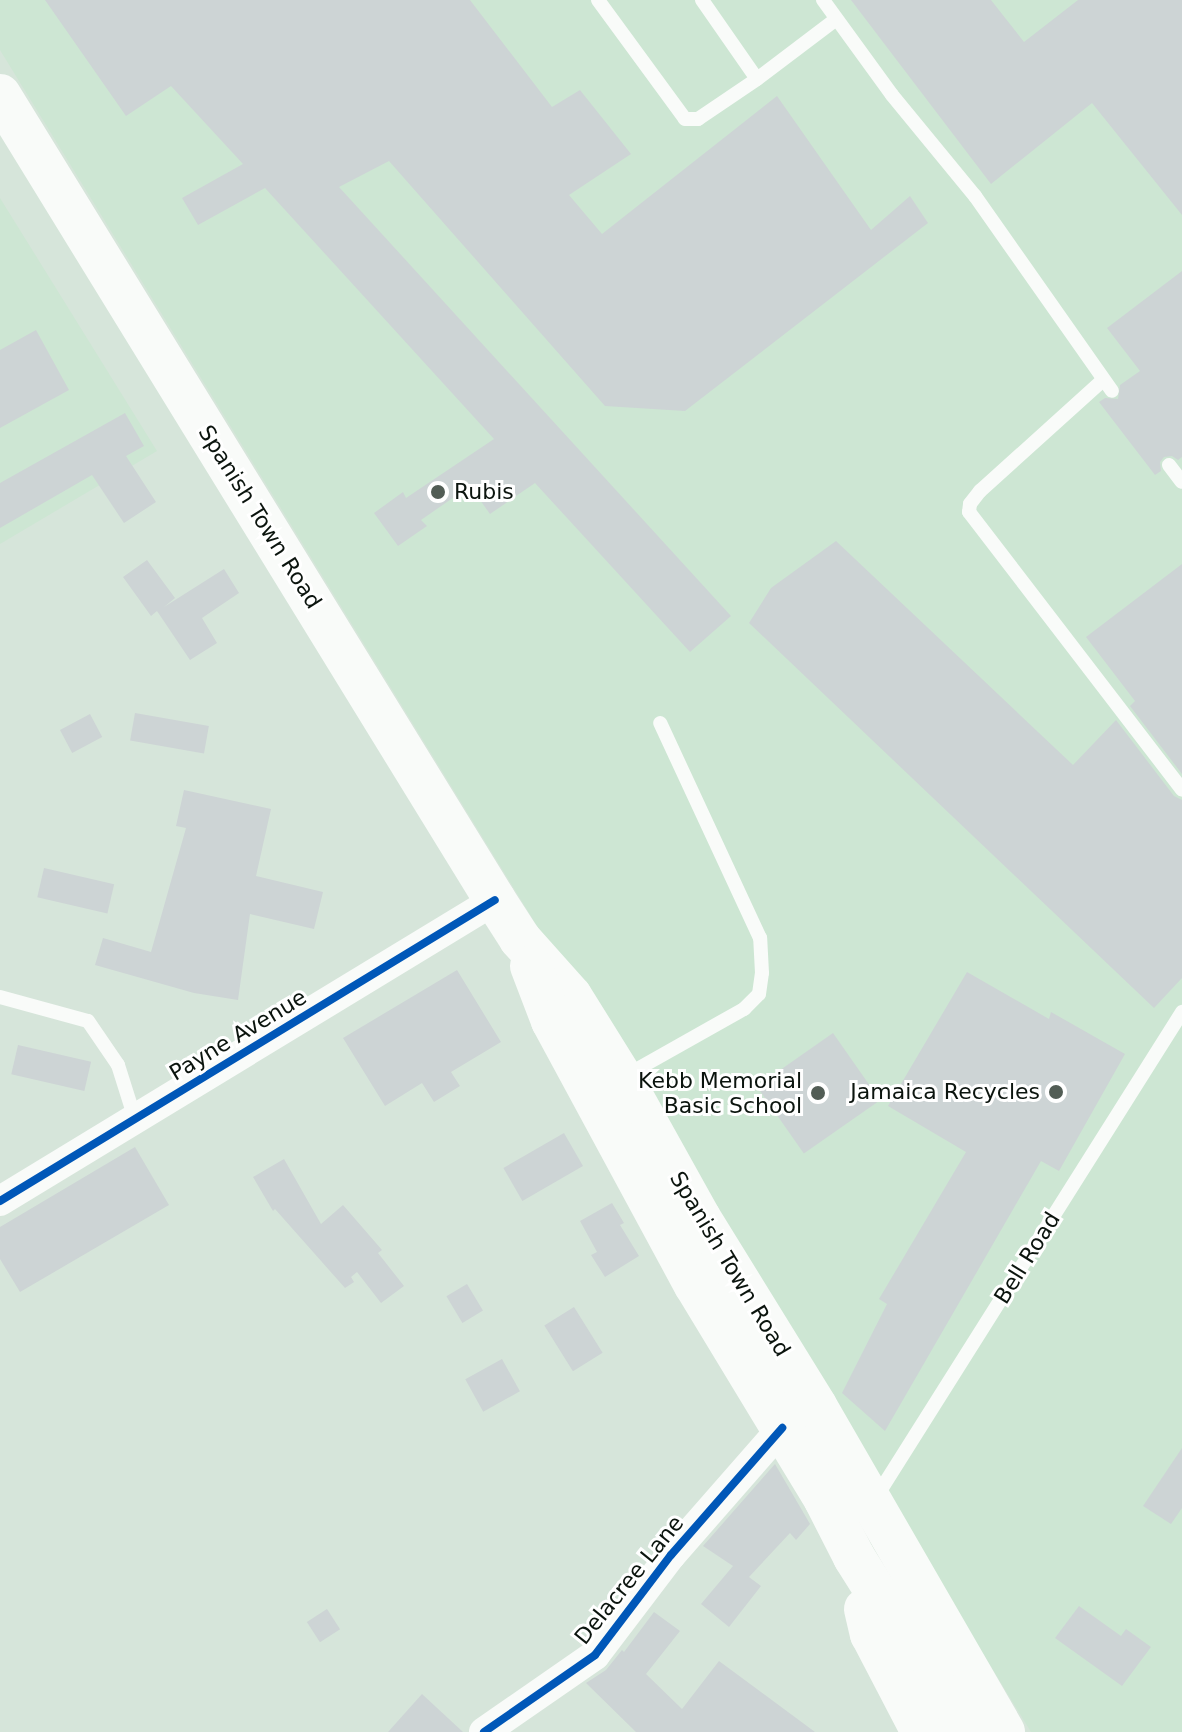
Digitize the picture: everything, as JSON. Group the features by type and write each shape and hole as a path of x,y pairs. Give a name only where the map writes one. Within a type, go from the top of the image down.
{"main road":[{"name":"Spanish Town Road","path":"0,95 495,900 520,939 571,996 622,1078 700,1218 872,1504 1004,1732"},
{"name":"Spanish Town Road","path":"520,939 552,1021 695,1285 782,1428 854,1557 964,1732"},
{"name":"Spanish Town Road","path":"854,1557 871,1634 922,1732"},
{"name":"Spanish Town Road","path":"927,1598 987,1673 1026,1732"}],"street":[{"name":"Payne Avenue","path":"0,1201 495,900"},
{"name":"Delacree Lane","path":"484,1732 595,1655 671,1555 782,1428"}],"lane":[{"path":"598,0 685,119 698,119 835,20"},
{"path":"702,0 757,79"},
{"path":"823,0 835,20 975,196 1108,386 980,491 970,504 969,512 1182,790"},
{"path":"1169,465 1182,482"},
{"path":"622,1078 744,1009 759,994 762,973 760,938 660,723"},
{"path":"0,997 88,1021 118,1065 135,1119"},
{"name":"Bell Road","path":"872,1504 1182,1012"}],"shaded area":[{"path":"0,0 1182,0 1182,1732 1031,1732 0,50"},
{"path":"0,198 157,451 0,544"}],"building":[{"path":"45,0 470,0 552,107 580,90 631,154 569,195 602,234 777,96 871,230 910,196 928,223 685,411 605,406 389,161 339,187 731,616 690,652 535,483 490,514 470,486 421,520 427,526 398,546 374,513 403,492 406,498 494,439 265,188 198,225 182,198 243,164 171,86 126,116"},
{"path":"851,0 991,0 1024,42 1078,0 1182,0 1182,215 1092,103 991,184"},
{"path":"1182,271 1182,457 1178,460 1172,456 1164,457 1160,462 1161,471 1155,475 1099,402 1105,398 1118,399 1120,385 1140,371 1107,328"},
{"path":"36,330 69,390 0,428 0,350"},
{"path":"125,413 144,446 126,456 156,502 124,523 92,475 0,528 0,483"},
{"path":"836,541 1073,765 1116,720 1174,796 1182,800 1182,978 1154,1008 749,623 771,588"},
{"path":"147,560 175,598 164,607 224,569 239,593 202,618 217,643 190,660 157,611 151,616 123,577"},
{"path":"1182,564 1182,774 1130,706 1135,701 1086,637"},
{"path":"135,713 209,726 204,754 130,741"},
{"path":"90,714 102,737 72,753 60,730"},
{"path":"184,790 271,809 256,876 323,892 314,929 250,914 238,1000 194,993 95,965 103,938 151,952 186,828 176,826"},
{"path":"44,868 114,884 107,913 37,897"},
{"path":"457,970 501,1042 451,1072 460,1086 434,1102 422,1083 385,1106 343,1038"},
{"path":"967,972 1049,1019 1051,1012 1125,1054 1059,1171 1041,1161 885,1431 842,1393 887,1304 879,1299 966,1152 888,1106"},
{"name":"Kebb Memorial Basic School","path":"833,1033 880,1100 804,1154 757,1086"},
{"path":"18,1045 91,1062 84,1091 11,1074"},
{"path":"564,1133 583,1166 522,1201 503,1168"},
{"path":"135,1147 169,1205 20,1292 0,1259 0,1227"},
{"path":"284,1159 321,1224 343,1205 382,1250 378,1253 404,1286 381,1303 357,1272 351,1277 354,1282 345,1288 275,1209 273,1211 253,1177"},
{"path":"612,1203 624,1223 620,1225 639,1256 605,1277 591,1255 597,1252 580,1221"},
{"path":"467,1284 483,1311 462,1323 446,1296"},
{"path":"574,1307 603,1353 573,1371 544,1326"},
{"path":"502,1359 520,1391 483,1412 465,1379"},
{"path":"1182,1448 1182,1508 1171,1524 1143,1506"},
{"path":"775,1464 810,1524 796,1540 790,1533 749,1577 761,1586 729,1627 701,1604 733,1566 703,1546"},
{"path":"1079,1606 1121,1636 1126,1629 1151,1647 1122,1686 1055,1638"},
{"path":"327,1609 340,1629 320,1642 307,1622"},
{"path":"654,1612 680,1631 646,1674 682,1709 719,1661 815,1732 636,1732 586,1683 606,1670 622,1650 624,1652"},
{"path":"422,1694 463,1732 388,1732"}],"cycle path":[{"path":"0,1201 495,900"},
{"path":"484,1732 595,1655 671,1555 782,1428"}],"place":[{"name":"Rubis","path":"438,492"},
{"name":"Jamaica Recycles","path":"1056,1092"},
{"name":"Kebb Memorial Basic School","path":"818,1093"}]}
